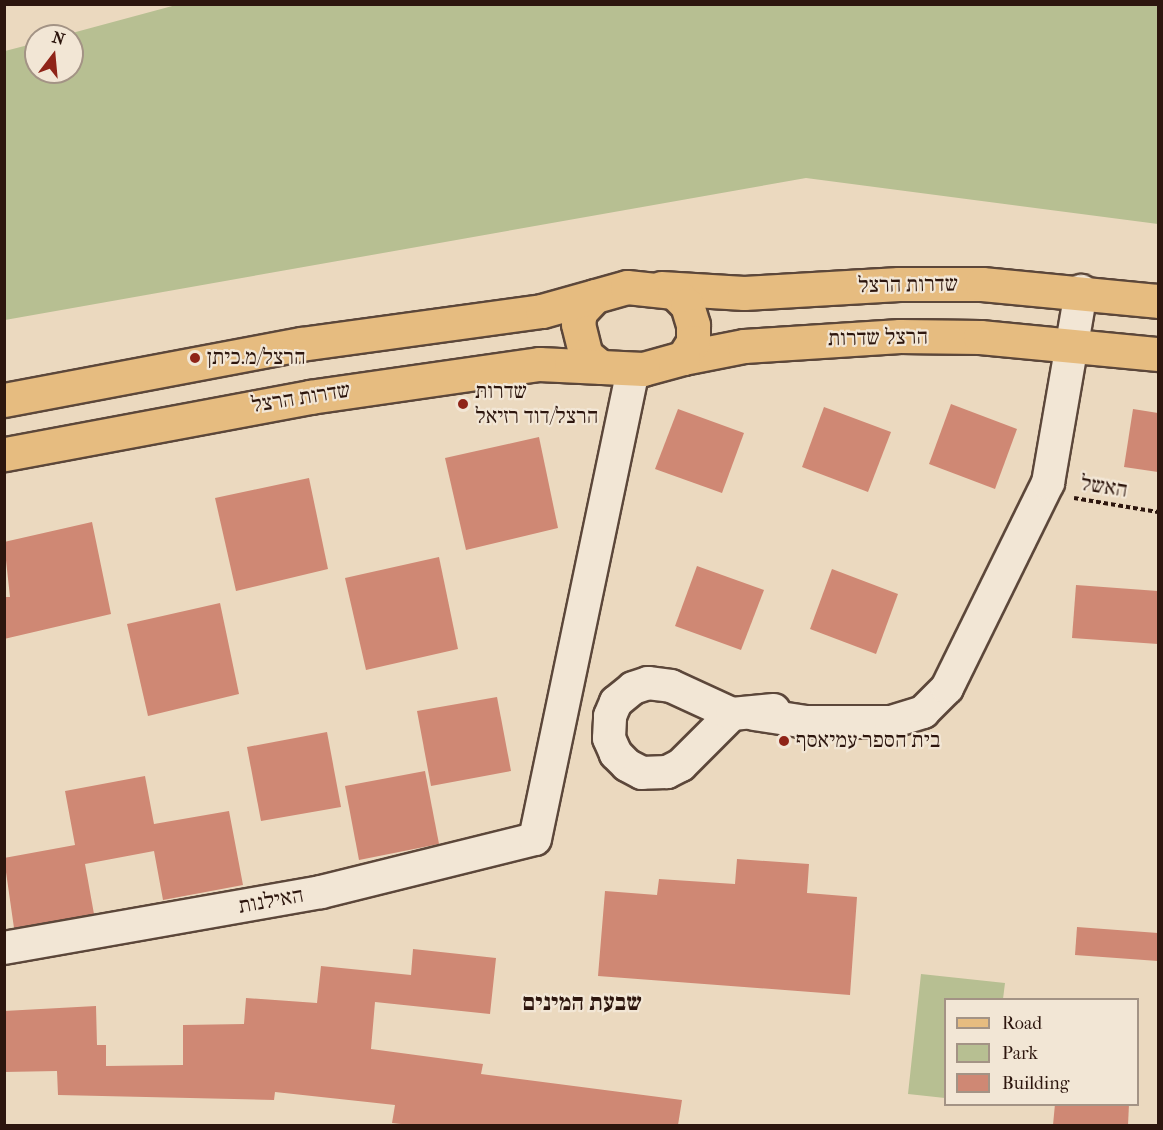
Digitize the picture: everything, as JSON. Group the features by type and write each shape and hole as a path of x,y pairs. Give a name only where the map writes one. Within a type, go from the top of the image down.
{"main road":[{"name":"שדרות הרצל","path":"656,287 744,293 855,285 970,284 1081,291 1158,301"},
{"path":"4,400 301,344 542,310 627,287 656,287 674,292 687,305 693,325 693,342 683,358 633,369 601,367 586,355 578,324 580,312 595,296"},
{"name":"הרצל שדרות","path":"683,358 744,346 835,339 980,337 1074,344"},
{"path":"1074,344 1158,354"},
{"name":"שדרות הרצל","path":"4,454 410,381 539,364 601,367"}],"street":[{"path":"743,714 793,708 902,706 941,697 960,667 1044,494 1058,441 1081,291"},
{"name":"האילנות","path":"4,948 321,892 535,839 633,369"}],"path":[{"name":"האשל","path":"1044,494 1158,512"}],"green space":[{"path":"176,5 1158,5 1158,224 806,178 5,320 5,51 24,46 24,84 84,84 84,30"},
{"path":"921,974 1005,983 1003,998 944,998 944,1098 908,1094"}],"building":[{"path":"951,404 1017,429 995,489 929,464"},
{"path":"824,407 891,432 868,492 802,467"},
{"path":"678,409 744,433 722,493 655,469"},
{"path":"1133,409 1158,413 1158,472 1124,467"},
{"path":"539,437 558,528 466,550 445,458"},
{"path":"309,478 328,569 236,591 215,498"},
{"path":"92,522 111,614 4,639 4,597 10,597 4,542"},
{"path":"439,557 458,649 366,670 345,578"},
{"path":"697,566 764,590 741,650 675,626"},
{"path":"832,569 898,594 876,654 810,629"},
{"path":"1076,585 1158,591 1158,644 1072,638"},
{"path":"220,603 239,694 148,716 127,624"},
{"path":"497,697 511,771 431,786 417,711"},
{"path":"327,732 341,807 261,821 247,747"},
{"path":"425,771 439,844 359,860 345,786"},
{"path":"145,776 154,824 229,811 243,885 163,900 154,851 85,864 94,914 14,928 4,858 75,845 65,791"},
{"path":"737,859 809,864 807,893 857,897 850,995 598,976 605,891 657,895 659,879 735,884"},
{"path":"1077,927 1158,933 1158,961 1075,955"},
{"path":"413,949 496,958 490,1014 375,1002 371,1049 483,1064 481,1074 682,1100 678,1125 410,1125 392,1123 395,1105 275,1092 274,1100 58,1095 57,1071 4,1072 4,1011 96,1006 97,1045 106,1045 106,1066 183,1065 183,1025 244,1024 246,998 317,1003 321,966 411,975"},
{"path":"1055,1106 1129,1106 1128,1125 1053,1125"}],"place":[{"name":"הרצל/מ.כיתן","path":"195,358"},
{"name":"שדרות הרצל/דוד רזיאל","path":"463,404"},
{"name":"בית הספר עמיאסף","path":"784,741"}],"district":[{"name":"שבעת המינים","path":"582,1003"}]}
